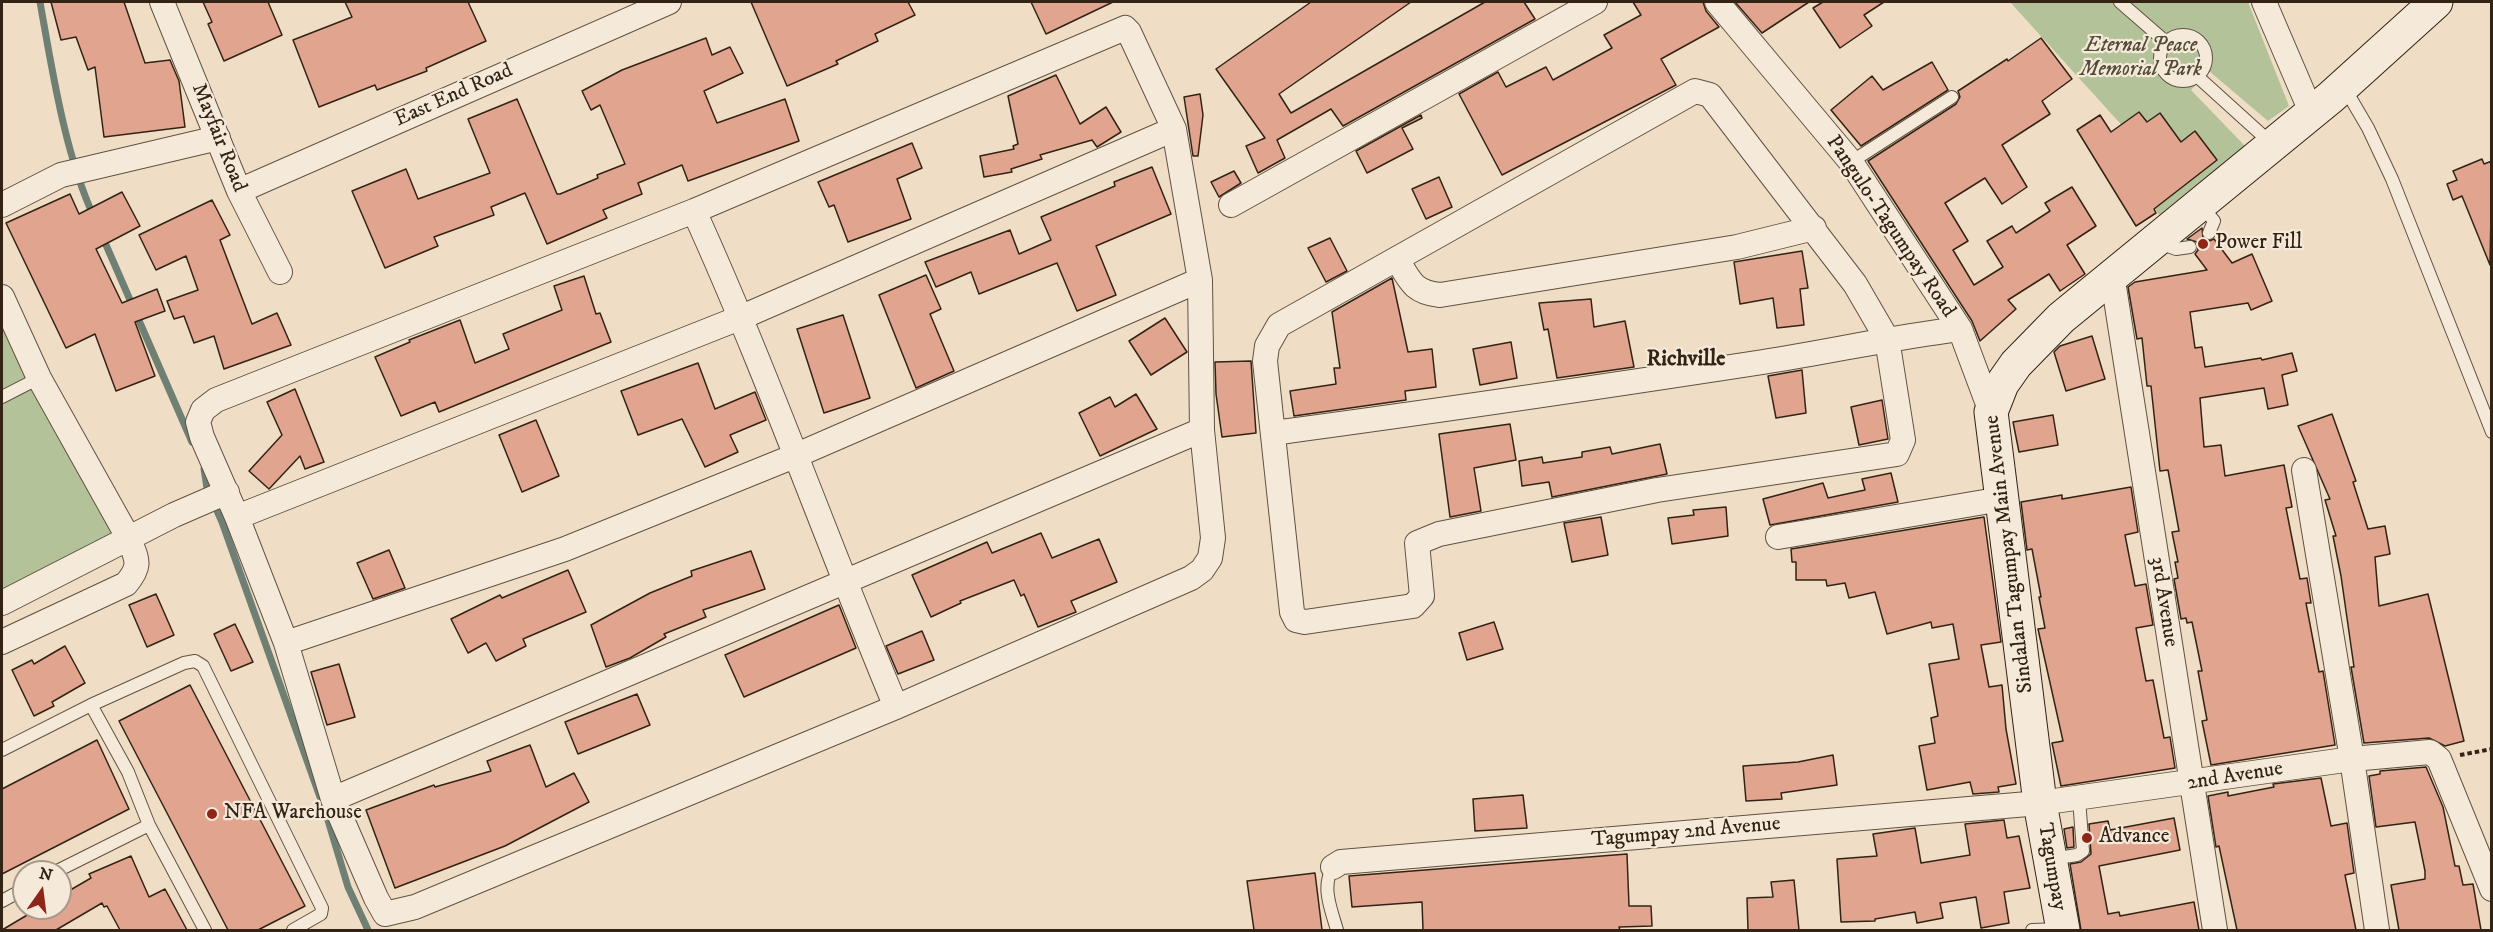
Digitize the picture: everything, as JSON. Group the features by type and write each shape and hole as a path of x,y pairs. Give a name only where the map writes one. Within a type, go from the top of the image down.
{"main road":[{"name":"Sindalan Tagumpay Main Avenue","path":"2040,803 1991,412 2002,384 2016,364 2061,318 2112,274 2154,241 2205,218 2273,145 2329,99 2422,6"},
{"name":"Tagumpay","path":"2040,803 2050,860 2052,930"}],"street":[{"name":"Mayfair Road","path":"162,2 239,191 280,272"},
{"name":"East End Road","path":"239,191 669,2"},
{"path":"1231,205 1595,2"},
{"name":"Pangulo-Tagumpay Road","path":"1717,2 1851,162 1960,329 1991,412"},
{"path":"2264,2 2329,99"},
{"path":"1125,28 1129,32 1173,129 1200,280 1202,430 1213,538 1210,558 1202,570 1191,578 896,707 395,914 385,914 333,799 286,643 237,517 217,495 198,422 203,410 216,400 694,211 1125,28"},
{"path":"1695,91 1710,95 1814,228 1855,284 1887,339 1903,440 1897,454 1657,490 1439,534 1421,540 1416,546 1422,596 1413,606 1305,622 1296,620 1292,612 1265,361 1272,333 1279,325 1695,91"},
{"path":"237,517 742,317 1173,129"},
{"path":"2,205 61,175 218,138"},
{"path":"694,211 742,317 797,455 844,583 896,707"},
{"path":"1397,259 1414,287 1425,293 1440,295 1737,247 1814,228"},
{"name":"3rd Avenue","path":"2112,274 2215,930"},
{"path":"286,643 565,549 797,455 1200,280"},
{"path":"2,297 39,378 129,539 138,562 135,574 126,584 2,642"},
{"path":"1273,433 1767,361 1887,339 1960,329"},
{"path":"333,799 1202,430"},
{"path":"2304,470 2352,759 2377,930"},
{"path":"2,603 217,495"},
{"path":"1778,537 2002,499"},
{"path":"2434,756 2492,889"},
{"name":"2nd Avenue","path":"2040,803 2352,759 2434,756"},
{"name":"Tagumpay 2nd Avenue","path":"1333,867 1341,862 2040,803"}],"lane":[{"path":"2120,2 2166,42"},
{"path":"2181,35 2190,36 2203,46 2206,62 2198,77 2182,82 2166,75 2159,58 2166,42 2181,35"},
{"path":"2198,77 2273,145"},
{"path":"1851,162 1952,97"},
{"path":"2329,99 2368,128 2392,179 2492,432"},
{"path":"2154,241 2176,249 2190,247"},
{"path":"2,397 39,378"},
{"path":"2,750 91,705 184,663 195,661 203,666 322,908 321,914 293,930"},
{"path":"91,705 128,771 149,825 206,930"},
{"path":"2050,860 2077,855 2083,851 2079,799"},
{"path":"72,864 149,825"},
{"path":"1333,867 1327,877 1326,887 1337,930"}],"path":[{"path":"2434,756 2492,749"}],"green space":[{"name":"Eternal Peace Memorial Park","path":"2010,2 2248,2 2289,106 2268,121 2209,71 2191,90 2245,146 2159,215 2122,158 2127,131"},
{"path":"2,297 129,539 2,603"}],"building":[{"path":"51,2 124,2 145,63 170,60 179,81 185,127 104,137 95,67 88,70 76,37 61,40"},
{"path":"203,2 268,2 282,35 224,61 208,24 212,22"},
{"path":"345,2 468,2 486,41 426,68 427,71 377,90 375,85 319,107 293,40 352,17"},
{"path":"751,2 908,2 915,15 875,34 878,41 836,61 838,64 787,86"},
{"path":"1031,2 1113,2 1046,34"},
{"path":"1311,2 1411,2 1279,94 1291,113 1485,2 1524,2 1535,19 1343,126 1331,109 1277,140 1285,158 1258,173 1246,146 1265,138 1216,69"},
{"path":"1633,2 1703,2 1706,11 1719,27 1661,59 1676,85 1502,175 1459,94 1498,72 1506,87 1546,67 1553,80 1612,48 1604,35 1641,15"},
{"path":"1735,2 1809,2 1762,33"},
{"path":"1823,2 1884,2 1864,15 1872,26 1840,48 1813,8"},
{"path":"706,38 712,55 730,47 743,73 704,91 717,123 785,99 799,141 688,181 682,165 638,183 642,194 603,210 607,218 547,244 525,193 491,207 494,215 434,237 438,246 385,268 352,191 406,169 418,199 490,173 468,119 517,99 557,194 598,178 597,175 625,164 600,105 591,110 582,91 622,70"},
{"path":"2041,38 2072,79 2042,101 2050,114 2002,145 2027,187 2002,204 1985,178 1945,203 1968,241 1953,250 1974,285 2003,267 1987,241 2012,226 2016,233 2050,211 2045,203 2072,187 2096,226 2067,245 2085,274 2060,291 2049,274 2008,300 2016,309 1980,341 1972,321 1868,161 1956,104 1960,97 1958,91"},
{"path":"1932,62 1948,90 1861,146 1831,110 1872,76 1883,90"},
{"path":"1056,75 1080,124 1106,107 1121,132 1097,147 1092,140 1040,155 1042,159 1011,169 1012,172 984,177 980,156 1014,149 1013,146 1018,144 1008,96"},
{"path":"1200,94 1203,115 1198,156 1193,156 1184,97"},
{"path":"2139,112 2147,122 2160,113 2181,142 2195,131 2217,160 2154,209 2156,213 2136,226 2077,130 2100,115 2111,132"},
{"path":"1421,115 1422,118 1402,128 1413,149 1367,173 1356,151"},
{"path":"912,143 922,168 897,179 911,219 848,242 834,205 829,207 818,182"},
{"path":"2482,159 2484,164 2492,161 2490,265 2462,196 2453,200 2447,184 2457,180 2453,171"},
{"path":"1152,167 1171,214 1096,246 1116,295 1077,311 1057,263 979,294 971,272 936,287 925,262 1010,230 1019,254 1051,240 1041,217 1115,186 1114,182"},
{"path":"1234,171 1241,183 1219,197 1211,182"},
{"path":"1439,177 1452,207 1426,219 1412,189"},
{"path":"122,192 140,226 96,249 122,303 157,289 165,311 135,322 155,376 116,391 95,334 66,348 6,223 70,194 79,214"},
{"path":"212,200 230,235 220,240 252,324 277,313 291,345 224,369 214,336 194,343 184,316 174,319 167,301 198,290 186,256 156,270 139,235"},
{"path":"2202,228 2203,238 2209,241 2214,239 2232,263 2252,254 2272,301 2251,310 2248,303 2190,312 2195,348 2202,347 2205,367 2261,358 2262,360 2292,353 2297,371 2282,375 2288,405 2268,409 2264,388 2200,398 2204,447 2221,445 2225,476 2284,465 2292,507 2286,508 2300,579 2307,578 2311,603 2306,603 2319,672 2323,671 2335,745 2211,765 2202,721 2207,720 2198,671 2202,671 2192,622 2187,623 2186,618 2181,619 2174,579 2178,578 2175,562 2178,562 2172,532 2179,531 2168,470 2160,471 2151,386 2147,386 2142,338 2137,339 2128,287 2135,282 2207,270 2195,254 2198,250 2197,242 2187,239"},
{"path":"1330,238 1347,271 1326,282 1308,248"},
{"path":"1802,251 1808,288 1800,289 1804,325 1777,328 1773,298 1740,304 1734,262"},
{"path":"926,275 941,309 930,314 954,371 916,388 879,295"},
{"path":"584,276 596,314 600,313 611,342 439,412 435,402 401,416 375,357 410,342 409,340 460,320 475,363 509,349 503,334 562,310 554,286"},
{"path":"1392,278 1408,352 1432,349 1436,387 1405,391 1406,400 1294,416 1290,391 1336,384 1334,368 1340,368 1332,312"},
{"path":"1591,299 1594,327 1625,321 1634,367 1557,378 1548,329 1544,330 1539,303"},
{"path":"843,315 870,398 824,413 797,329"},
{"path":"1165,318 1187,352 1151,375 1129,341"},
{"path":"2092,336 2105,379 2066,391 2054,352 2060,346"},
{"path":"1511,342 1517,378 1480,385 1473,349"},
{"path":"1251,361 1256,433 1222,437 1216,394 1215,362"},
{"path":"698,363 715,409 755,392 766,420 730,435 738,452 705,467 682,419 638,435 621,391"},
{"path":"1802,370 1806,413 1776,418 1768,376"},
{"path":"295,389 324,462 305,469 300,456 269,489 249,471 282,435 267,402"},
{"path":"1136,394 1157,429 1100,456 1079,413 1110,397 1115,407"},
{"path":"1882,400 1888,439 1859,445 1851,407"},
{"path":"2332,414 2356,481 2353,482 2368,529 2385,526 2390,554 2375,557 2379,606 2428,594 2464,741 2445,746 2429,738 2364,743 2351,667 2354,667 2341,576 2333,536 2336,536 2325,500 2330,499 2298,426"},
{"path":"2053,415 2058,445 2019,452 2013,422"},
{"path":"536,420 559,476 522,492 499,435"},
{"path":"1510,424 1516,460 1474,468 1481,511 1450,517 1439,434"},
{"path":"1660,444 1667,474 1552,497 1549,482 1522,486 1519,461 1542,457 1543,463 1582,457 1582,452 1610,447 1612,454"},
{"path":"1891,473 1898,502 1770,525 1763,499 1823,483 1828,498 1865,490 1862,479"},
{"path":"2131,487 2138,532 2125,535 2135,586 2146,584 2153,625 2136,628 2146,681 2153,680 2164,738 2170,737 2175,768 2061,786 2052,743 2063,741 2038,629 2045,628 2039,597 2041,597 2032,549 2027,550 2021,502 2062,495 2062,499"},
{"path":"1726,507 1728,536 1672,544 1668,518 1694,515 1693,510"},
{"path":"1601,517 1608,555 1572,562 1564,523"},
{"path":"1984,517 2001,642 1981,645 1989,687 2002,685 2006,729 2016,784 1998,787 1999,792 1973,794 1970,782 1927,790 1919,746 1935,743 1931,718 1938,716 1929,664 1959,659 1953,624 1932,628 1931,622 1887,634 1875,592 1849,598 1845,583 1827,586 1826,580 1796,580 1796,562 1792,562 1791,549"},
{"path":"1041,533 1052,558 1099,539 1117,582 1071,601 1076,612 1038,627 1024,594 1021,596 1014,580 960,601 961,603 931,617 912,575 987,542 992,553"},
{"path":"389,550 405,588 373,599 357,563"},
{"path":"751,551 765,589 703,610 706,617 664,634 666,637 630,658 606,667 591,625 650,593 692,576 691,571"},
{"path":"568,570 586,612 523,639 526,646 496,661 486,643 468,653 451,619 500,595 502,598"},
{"path":"156,594 174,635 147,647 129,605"},
{"path":"839,605 856,648 744,697 725,655"},
{"path":"1494,622 1503,649 1467,660 1459,633"},
{"path":"235,624 253,662 231,671 214,634"},
{"path":"922,631 934,660 898,674 886,646"},
{"path":"65,646 85,683 52,702 54,706 34,716 12,670 32,660 34,664"},
{"path":"339,664 355,717 327,725 311,672"},
{"name":"NFA Warehouse","path":"190,685 305,906 258,930 228,930 119,721"},
{"path":"637,694 650,725 578,754 565,722"},
{"path":"97,740 129,809 29,860 12,860 12,869 2,874 2,789"},
{"path":"530,745 546,787 574,773 589,802 505,846 395,888 366,810 434,785 435,787 491,771 487,761"},
{"path":"1833,755 1837,785 1781,793 1782,799 1746,801 1743,766 1798,762"},
{"path":"2426,767 2443,807 2455,866 2459,866 2463,885 2473,884 2481,930 2399,930 2391,885 2425,879 2425,871 2415,822 2376,827 2369,776 2380,774 2380,771"},
{"path":"2321,778 2331,826 2347,823 2354,873 2345,875 2356,930 2237,930 2219,846 2216,847 2208,796 2228,792 2228,796 2274,787 2273,784"},
{"path":"1523,795 1527,828 1475,831 1473,799"},
{"path":"2174,818 2180,850 2099,866 2108,914 2119,912 2120,916 2194,902 2199,930 2081,930 2070,864 2081,862 2091,854 2089,824 2108,821 2110,830"},
{"path":"2004,820 2007,838 2019,836 2030,888 2004,892 2009,923 1981,928 1976,897 1940,903 1943,918 1917,923 1915,912 1875,919 1875,921 1841,922 1837,859 1877,856 1873,834 1915,828 1921,863 1970,855 1965,824"},
{"path":"2073,827 2074,847 2067,848 2064,829"},
{"path":"1627,854 1629,906 1651,906 1652,926 1619,927 1620,930 1423,930 1422,902 1352,907 1349,876"},
{"path":"131,856 149,897 165,889 187,930 120,930 107,906 104,907 102,903 56,930 2,930 19,920 72,920 72,889 91,878 89,874"},
{"path":"1315,873 1322,930 1254,930 1247,881"},
{"path":"1794,880 1799,930 1748,930 1747,898 1773,897 1771,882"}],"waterway":[{"path":"40,2 67,139 94,217"},
{"path":"103,238 192,442"},
{"path":"204,469 207,488 222,522 320,797"},
{"path":"324,807 348,887 368,930"}],"place":[{"name":"Power Fill","path":"2203,244"},
{"name":"NFA Warehouse","path":"212,814"},
{"name":"Advance","path":"2087,838"}],"district":[{"name":"Richville","path":"1686,360"}]}
